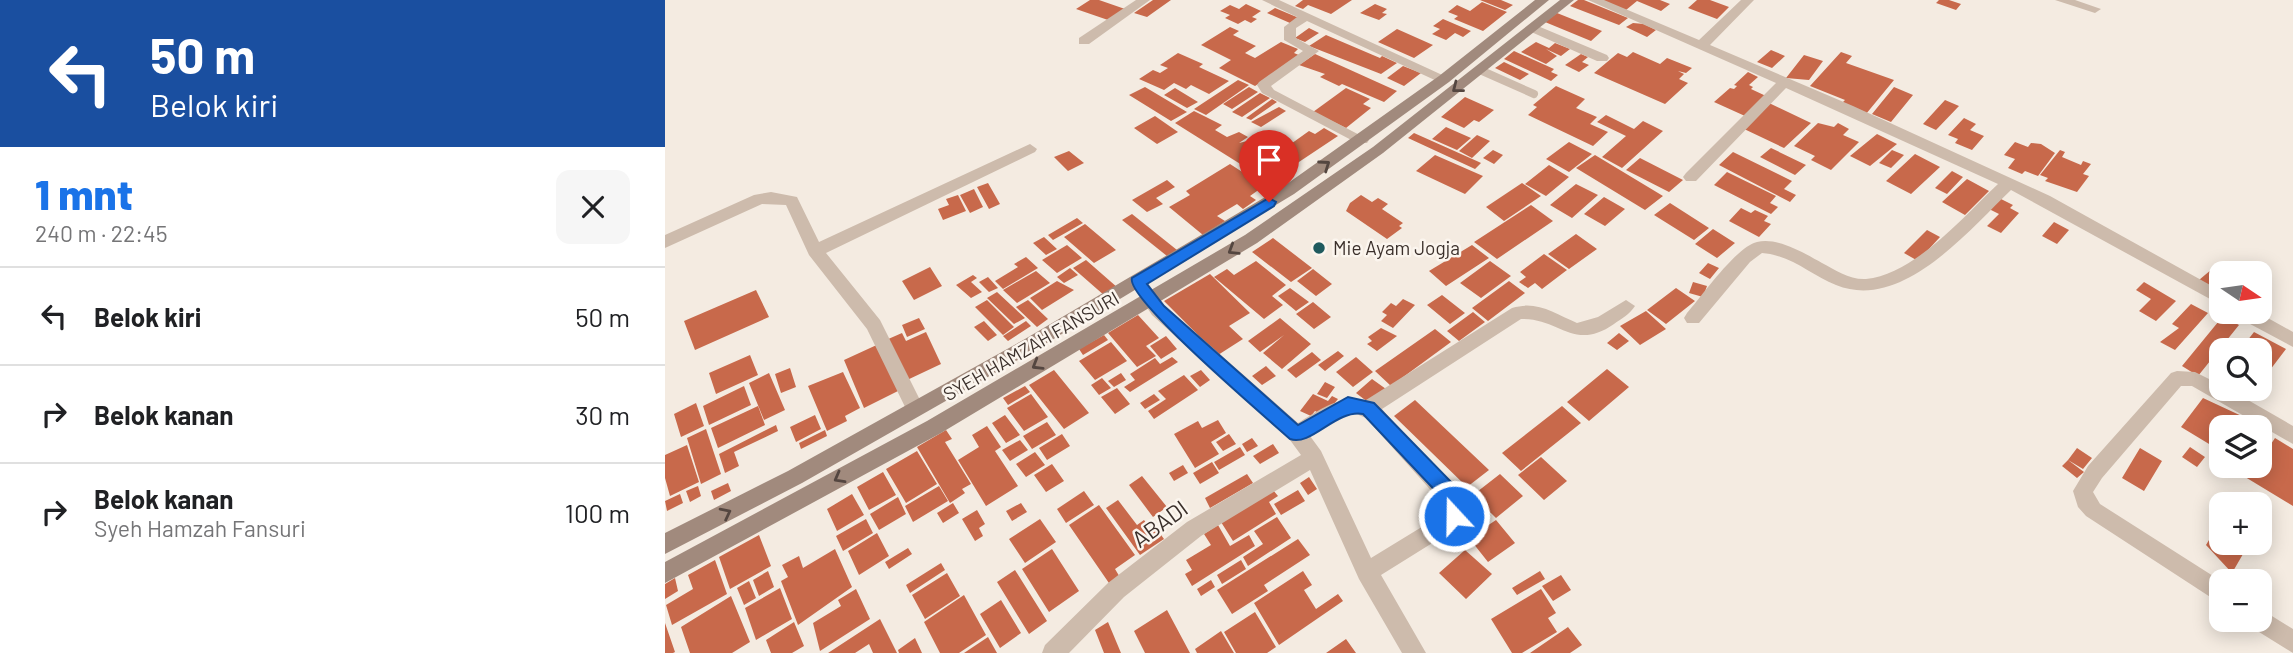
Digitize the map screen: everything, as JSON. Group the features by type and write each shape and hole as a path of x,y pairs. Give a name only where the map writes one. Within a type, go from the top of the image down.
{"main road":[{"name":"SYEH HAMZAH FANSURI","path":"665,544 795,477 1138,282 1289,190 1444,79 1543,0"},
{"name":"SYEH HAMZAH FANSURI","path":"665,573 934,427 1152,300 1313,198 1567,0"},
{"path":"918,407 934,427"}],"street":[{"path":"1084,41 1144,0"},
{"path":"1268,0 1444,79"},
{"path":"1594,0 1785,81 2046,200 2209,292"},
{"path":"1702,45 1748,0"},
{"path":"2061,0 2095,9"},
{"path":"1306,16 1290,27 1290,40 1312,51 1264,85 1269,93 1362,140"},
{"path":"1533,28 1602,58"},
{"path":"1691,177 1785,81"},
{"path":"815,251 1030,149"},
{"path":"1693,318 1744,258 1759,247 1783,251 1846,283 1883,284 1918,266 2009,183"},
{"path":"665,242 759,199 771,197 792,201 815,251 874,325 918,407"},
{"path":"1138,282 1158,310 1297,434 1314,457 1367,572 1415,653"},
{"path":"1368,408 1518,313 1537,312 1569,328 1585,332 1596,329 1626,306"},
{"path":"2264,324 2293,340"},
{"path":"2209,586 2093,510 2085,501 2083,491 2095,472 2177,378 2195,379 2293,436"},
{"path":"1297,434 1348,404 1368,408 1451,495 1456,505 1451,520 1367,572"},
{"name":"ABADI","path":"1053,653 1116,590 1194,529 1314,457"},
{"path":"2272,628 2293,642"}],"lane":[{"path":"1480,70 1534,94"}],"building":[{"path":"1090,0 1099,0 1125,9 1108,20 1076,9"},
{"path":"1153,0 1171,0 1147,17 1134,13"},
{"path":"1303,0 1352,0 1331,14 1308,5 1303,9 1295,6"},
{"path":"1480,0 1501,0 1513,5 1505,10"},
{"path":"1578,0 1628,18 1619,25 1570,6"},
{"path":"1601,0 1660,0 1670,4 1661,11 1637,1 1626,10"},
{"path":"1697,0 1710,0 1729,7 1717,19 1688,8"},
{"path":"1939,0 1961,4 1956,10 1936,3"},
{"path":"1482,2 1507,12 1483,31 1454,19 1458,16 1448,12 1457,5 1470,11"},
{"path":"1246,4 1261,11 1252,17 1257,19 1251,23 1245,20 1238,24 1225,18 1230,15 1220,11 1230,5 1239,9"},
{"path":"1375,4 1387,9 1382,13 1387,14 1379,20 1360,13"},
{"path":"1275,8 1299,18 1290,23 1267,13"},
{"path":"1557,13 1602,31 1591,41 1545,22"},
{"path":"1443,19 1471,31 1463,37 1455,33 1446,40 1432,34 1440,29 1433,26"},
{"path":"1633,23 1644,24 1656,30 1647,37 1626,27"},
{"path":"1230,27 1239,31 1233,35 1256,46 1245,53 1255,58 1281,42 1298,49 1294,53 1301,56 1255,86 1219,68 1231,60 1201,45"},
{"path":"1309,28 1319,33 1305,42 1295,38"},
{"path":"1397,29 1433,45 1414,58 1378,42"},
{"path":"1326,35 1397,63 1381,74 1309,46"},
{"path":"1536,42 1549,48 1555,43 1570,49 1561,56 1546,49 1557,56 1546,64 1521,52"},
{"path":"1771,50 1785,56 1772,68 1757,62"},
{"path":"1514,51 1554,69 1551,72 1558,75 1551,81 1504,59"},
{"path":"1633,52 1660,64 1667,58 1692,68 1686,73 1678,71 1684,74 1679,79 1688,83 1665,104 1594,73 1618,53 1627,57"},
{"path":"1841,52 1852,56 1846,63 1894,80 1866,114 1842,103 1845,100 1810,86"},
{"path":"1178,53 1203,64 1199,67 1229,81 1209,94 1191,85 1186,89 1174,83 1164,90 1139,79 1153,70 1160,73 1168,68 1160,65"},
{"path":"1315,54 1397,91 1384,102 1342,84 1339,86 1320,77 1325,74 1299,65"},
{"path":"1581,54 1588,57 1582,62 1589,65 1579,72 1565,65"},
{"path":"1804,55 1823,61 1809,80 1786,78"},
{"path":"1504,62 1529,74 1520,80 1495,68"},
{"path":"1403,66 1421,73 1404,86 1387,78"},
{"path":"1748,72 1758,77 1749,85 1753,87 1751,89 1766,96 1745,116 1714,102 1730,88 1734,89 1737,86 1734,85"},
{"path":"1238,80 1249,85 1206,115 1194,109"},
{"path":"1556,86 1585,99 1576,108 1597,117 1590,124 1608,132 1593,146 1528,115 1537,107 1533,105"},
{"path":"1145,87 1187,112 1171,121 1129,95"},
{"path":"1249,87 1258,92 1232,109 1223,104"},
{"path":"1894,87 1913,95 1891,122 1872,114"},
{"path":"1175,88 1198,102 1187,108 1164,95"},
{"path":"1346,88 1370,99 1363,104 1371,108 1346,128 1313,112"},
{"path":"1260,93 1270,98 1242,117 1232,112"},
{"path":"1465,97 1494,110 1479,122 1474,120 1464,128 1441,117"},
{"path":"1272,99 1277,102 1251,120 1246,118"},
{"path":"1945,100 1959,106 1936,130 1923,124"},
{"path":"1769,103 1811,123 1784,148 1742,128"},
{"path":"1279,107 1286,111 1261,127 1251,122"},
{"path":"1194,111 1222,125 1215,130 1227,137 1239,132 1248,137 1239,143 1247,141 1274,156 1309,131 1315,134 1324,128 1338,136 1269,182 1175,123"},
{"path":"1606,115 1634,129 1643,121 1663,131 1622,168 1602,157 1626,136 1597,122"},
{"path":"1155,116 1178,132 1157,144 1134,128"},
{"path":"1964,118 1976,124 1970,130 1984,136 1972,150 1955,143 1958,139 1948,135"},
{"path":"1818,123 1834,127 1838,123 1849,129 1843,135 1859,142 1831,170 1811,160 1815,156 1794,146"},
{"path":"1446,127 1471,138 1457,150 1432,139"},
{"path":"1414,133 1481,163 1475,169 1408,138"},
{"path":"1877,134 1897,144 1870,166 1850,156"},
{"path":"1477,135 1490,141 1472,158 1459,151"},
{"path":"1569,142 1592,154 1569,172 1546,159"},
{"path":"2015,142 2028,147 2031,143 2041,144 2055,153 2038,176 2025,171 2022,174 2008,168 2015,159 2004,155"},
{"path":"1771,148 1806,165 1795,175 1760,157"},
{"path":"1493,150 1503,155 1494,164 1483,158"},
{"path":"1892,150 1904,155 1891,168 1879,163"},
{"path":"2060,150 2065,152 2062,157 2081,165 2083,161 2091,164 2083,174 2089,176 2077,192 2045,181 2048,178 2040,175"},
{"path":"1069,151 1084,163 1068,171 1054,157"},
{"path":"1733,152 1792,181 1784,189 1796,195 1790,202 1719,165"},
{"path":"1915,154 1940,167 1911,194 1886,181"},
{"path":"1435,155 1483,176 1465,194 1416,171"},
{"path":"1595,155 1663,196 1645,210 1576,168"},
{"path":"1640,158 1683,180 1669,192 1626,170"},
{"path":"1230,164 1264,186 1250,196 1256,200 1243,209 1237,204 1217,216 1225,221 1203,235 1169,207 1190,195 1186,191"},
{"path":"1549,165 1569,177 1546,196 1525,184"},
{"path":"1952,171 1963,177 1947,194 1935,188"},
{"path":"1727,172 1776,196 1770,203 1778,207 1771,214 1714,185"},
{"path":"1967,179 1989,191 1965,215 1942,202"},
{"path":"1167,180 1175,187 1156,198 1163,204 1147,212 1132,200"},
{"path":"988,183 1000,204 989,209 977,187"},
{"path":"1522,183 1541,196 1504,221 1486,207"},
{"path":"1576,184 1598,195 1572,218 1550,205"},
{"path":"974,189 983,207 970,213 960,195"},
{"path":"958,195 966,211 943,220 938,209 949,205 946,199"},
{"path":"1361,195 1372,202 1378,198 1388,204 1382,209 1403,223 1399,226 1402,228 1387,239 1346,211 1350,203"},
{"path":"1604,197 1625,209 1605,226 1584,214"},
{"path":"1999,198 2013,205 2010,208 2019,213 2001,233 1987,226 1999,214 1989,209"},
{"path":"1670,203 1709,228 1694,240 1654,215"},
{"path":"1531,205 1553,221 1497,259 1474,242"},
{"path":"1741,208 1768,216 1764,221 1771,224 1759,237 1729,221"},
{"path":"1132,214 1177,250 1167,256 1122,220"},
{"path":"1077,218 1083,223 1053,240 1048,235"},
{"path":"2054,222 2069,230 2057,244 2042,236"},
{"path":"1085,224 1116,250 1094,263 1064,237"},
{"path":"1713,229 1735,243 1717,258 1695,244"},
{"path":"1927,230 1940,237 1918,261 1904,253"},
{"path":"1576,234 1597,249 1569,269 1548,254"},
{"path":"1044,237 1057,249 1046,255 1033,243"},
{"path":"1273,238 1312,268 1291,282 1252,252"},
{"path":"1067,245 1082,258 1057,273 1042,260"},
{"path":"1472,245 1489,258 1446,286 1429,271"},
{"path":"1544,254 1567,270 1542,289 1535,283 1528,288 1519,282 1526,277 1520,272"},
{"path":"1026,257 1038,268 1003,289 995,281 1018,267 1014,264"},
{"path":"1086,260 1118,288 1105,296 1073,268"},
{"path":"1256,261 1286,285 1272,296 1283,305 1264,319 1214,277 1227,269 1234,275"},
{"path":"1490,261 1511,276 1481,298 1460,283"},
{"path":"1708,263 1719,268 1710,279 1699,273"},
{"path":"930,267 942,286 914,300 902,281"},
{"path":"1070,268 1078,275 1064,283 1057,277"},
{"path":"1313,269 1332,284 1316,296 1297,281"},
{"path":"1036,271 1050,283 1017,303 1003,290"},
{"path":"2209,272 2209,285 2199,280"},
{"path":"1210,274 1250,313 1229,326 1243,339 1218,355 1164,301"},
{"path":"973,275 977,278 971,282 982,292 971,298 956,285"},
{"path":"988,277 998,288 989,292 979,282"},
{"path":"1057,281 1074,290 1042,310 1030,298"},
{"path":"1509,281 1525,293 1488,321 1472,308"},
{"path":"1693,282 1707,286 1703,297 1689,293"},
{"path":"2144,282 2176,301 2156,321 2139,311 2151,299 2136,290"},
{"path":"1290,288 1309,302 1296,311 1278,296"},
{"path":"1676,288 1695,301 1666,324 1647,310"},
{"path":"756,290 769,317 695,350 684,321"},
{"path":"997,292 1025,318 1014,324 987,298"},
{"path":"1442,295 1465,313 1450,324 1427,305"},
{"path":"1403,299 1415,305 1393,328 1381,321 1387,315 1382,312 1391,303 1396,306"},
{"path":"987,300 1014,327 1003,335 975,307"},
{"path":"1028,300 1048,319 1037,327 1016,307"},
{"path":"1313,302 1331,317 1314,329 1296,314"},
{"path":"2191,304 2208,313 2175,350 2160,342 2179,328 2172,324"},
{"path":"1646,311 1666,329 1640,345 1620,326"},
{"path":"1473,312 1485,322 1459,341 1447,331"},
{"path":"1138,315 1159,338 1146,346 1156,356 1137,367 1108,333"},
{"path":"919,318 925,329 907,337 902,325"},
{"path":"1280,318 1311,344 1282,369 1263,353 1284,335 1260,352 1248,341"},
{"path":"984,321 997,335 988,341 974,327"},
{"path":"1026,321 1031,326 1008,341 1003,336"},
{"path":"2216,324 2239,325 2229,338 2209,338 2209,362 2198,376 2182,366"},
{"path":"1381,328 1397,336 1377,351 1367,344 1372,341 1368,337"},
{"path":"1435,329 1451,342 1391,386 1375,371"},
{"path":"926,332 941,364 905,381 886,340 902,333 906,341"},
{"path":"2254,332 2265,338 2249,338"},
{"path":"1619,333 1629,341 1617,350 1607,343"},
{"path":"1104,335 1108,340 1083,355 1079,349"},
{"path":"1166,336 1177,349 1161,359 1150,346"},
{"path":"1111,342 1127,361 1095,380 1079,361"},
{"path":"2272,342 2286,349 2272,367"},
{"path":"881,343 902,389 864,408 844,360"},
{"path":"1338,351 1344,356 1325,371 1318,365"},
{"path":"1312,352 1321,360 1296,378 1287,370"},
{"path":"750,355 758,375 716,394 709,373"},
{"path":"1172,357 1178,362 1130,392 1124,387 1135,380 1130,374 1155,358 1160,364"},
{"path":"1356,357 1373,372 1353,387 1336,372"},
{"path":"1266,366 1276,376 1262,385 1252,376"},
{"path":"790,368 796,387 781,393 775,374"},
{"path":"1607,369 1629,387 1589,421 1567,402"},
{"path":"1054,370 1089,413 1064,429 1029,385"},
{"path":"1201,370 1210,380 1200,387 1190,376"},
{"path":"843,372 860,408 845,416 847,421 827,431 808,386"},
{"path":"769,373 785,410 764,420 749,383"},
{"path":"1121,373 1126,380 1114,387 1108,381"},
{"path":"1184,375 1198,390 1154,419 1148,411 1166,399 1158,391"},
{"path":"1102,378 1111,388 1099,395 1091,385"},
{"path":"1372,379 1386,389 1369,403 1356,393"},
{"path":"1325,382 1335,387 1327,398 1317,394"},
{"path":"744,386 751,405 709,425 703,406"},
{"path":"1025,386 1030,392 1008,405 1003,398"},
{"path":"1117,388 1130,404 1115,414 1101,397"},
{"path":"1031,394 1048,417 1024,431 1007,408"},
{"path":"1154,394 1160,400 1145,409 1140,403"},
{"path":"1313,394 1328,401 1332,396 1338,399 1324,416 1315,411 1311,416 1300,411"},
{"path":"2203,398 2240,415 2209,415 2209,444 2181,427"},
{"path":"1415,400 1489,470 1467,487 1394,416"},
{"path":"696,403 704,426 681,437 674,414"},
{"path":"758,406 765,425 718,448 711,428"},
{"path":"1562,406 1581,423 1521,471 1502,453"},
{"path":"815,415 821,429 796,442 790,427"},
{"path":"1005,415 1020,435 1006,443 992,423"},
{"path":"1218,420 1226,433 1211,442 1219,454 1195,468 1174,434 1198,421 1202,428"},
{"path":"1047,422 1056,435 1032,449 1023,436"},
{"path":"776,425 778,431 734,452 739,466 725,473 719,454"},
{"path":"987,426 1001,447 995,451 1018,486 986,506 958,460 979,447 972,435"},
{"path":"706,429 721,474 701,484 687,438"},
{"path":"825,430 827,436 801,449 799,443"},
{"path":"946,430 952,439 945,442 971,484 962,489 965,493 950,503 917,447"},
{"path":"1062,434 1070,446 1047,460 1039,448"},
{"path":"1229,434 1236,444 1223,451 1216,442"},
{"path":"1252,438 1258,446 1247,452 1242,444"},
{"path":"2275,438 2293,449 2293,506 2247,478 2272,478 2272,442"},
{"path":"1020,440 1028,450 1010,461 1002,450"},
{"path":"1273,444 1279,453 1260,464 1253,456"},
{"path":"687,445 699,482 670,496 665,478 665,455"},
{"path":"1240,447 1245,455 1219,470 1214,462"},
{"path":"2190,447 2205,457 2197,467 2182,457"},
{"path":"2077,448 2092,458 2083,469 2068,460"},
{"path":"2140,448 2162,461 2144,491 2122,478"},
{"path":"917,451 937,484 906,503 886,469"},
{"path":"1035,452 1045,465 1026,477 1016,464"},
{"path":"1541,457 1567,481 1544,500 1518,475"},
{"path":"2068,460 2084,472 2077,478 2062,466"},
{"path":"1212,462 1219,473 1200,484 1193,473"},
{"path":"1052,464 1064,481 1046,492 1034,475"},
{"path":"1183,465 1188,473 1174,481 1169,473"},
{"path":"883,472 896,495 869,510 857,487"},
{"path":"1247,474 1253,483 1210,508 1205,498"},
{"path":"1500,474 1523,496 1496,518 1473,495"},
{"path":"1142,476 1167,507 1153,517 1129,485"},
{"path":"1309,477 1317,489 1308,495 1300,483"},
{"path":"728,483 731,491 714,500 711,491"},
{"path":"698,486 701,496 690,502 686,491"},
{"path":"939,486 948,501 913,522 905,506"},
{"path":"1273,490 1278,496 1269,502 1276,514 1233,541 1221,522"},
{"path":"1298,490 1305,501 1281,515 1274,504"},
{"path":"1084,491 1094,505 1066,523 1057,509"},
{"path":"680,494 683,503 667,511 665,501"},
{"path":"852,494 864,515 837,531 827,509"},
{"path":"898,497 906,514 879,530 870,514"},
{"path":"1118,500 1137,525 1144,520 1152,531 1156,528 1164,539 1140,555 1106,508"},
{"path":"953,503 959,513 943,523 937,513"},
{"path":"1021,503 1027,512 1012,521 1006,511"},
{"path":"1099,505 1135,555 1115,569 1121,579 1111,586 1069,525"},
{"path":"977,510 985,524 979,528 983,536 975,541 962,519"},
{"path":"1277,517 1291,538 1248,566 1243,557 1263,544 1254,531"},
{"path":"866,519 873,533 843,551 836,536"},
{"path":"1040,519 1056,542 1025,563 1009,539"},
{"path":"1496,520 1515,543 1488,562 1469,538"},
{"path":"1218,525 1230,546 1249,535 1255,546 1192,586 1185,574 1192,570 1186,560 1211,545 1204,534"},
{"path":"877,533 889,556 859,575 848,551"},
{"path":"759,535 771,566 730,589 719,557"},
{"path":"1298,539 1310,555 1264,585 1268,591 1232,614 1217,590"},
{"path":"908,548 912,554 889,569 885,562"},
{"path":"835,549 852,587 798,625 781,581 788,577 782,565 799,556 803,568"},
{"path":"1052,549 1079,591 1049,612 1022,569"},
{"path":"1465,550 1492,574 1466,599 1439,573"},
{"path":"2215,555 2242,555 2234,569 2228,569"},
{"path":"715,560 727,594 672,625 666,605 693,589 688,575"},
{"path":"1241,560 1246,569 1222,584 1217,575"},
{"path":"941,563 945,570 910,593 906,585"},
{"path":"1015,570 1047,621 1029,634 997,582"},
{"path":"768,571 774,587 759,596 753,580"},
{"path":"1303,571 1312,585 1304,590 1316,609 1338,594 1343,601 1279,645 1254,603"},
{"path":"1540,571 1545,579 1517,595 1512,588"},
{"path":"947,573 960,596 925,619 912,595"},
{"path":"1561,575 1571,590 1553,601 1542,586"},
{"path":"675,578 678,591 665,599 665,584"},
{"path":"1211,580 1215,587 1201,596 1197,589"},
{"path":"749,581 756,598 744,605 737,588"},
{"path":"780,588 792,619 756,640 745,608"},
{"path":"856,589 870,619 820,651 813,623 841,606 838,600"},
{"path":"1541,589 1556,613 1548,618 1557,632 1522,653 1512,653 1491,619"},
{"path":"964,595 986,635 959,653 940,653 924,622"},
{"path":"731,596 750,642 732,653 690,653 681,627"},
{"path":"1001,600 1021,633 1000,648 980,614"},
{"path":"1167,610 1190,653 1145,653 1134,631"},
{"path":"1255,612 1276,647 1267,653 1236,653 1224,632"},
{"path":"880,619 897,653 873,653 869,644 855,653 828,653"},
{"path":"794,622 804,646 792,653 771,653 766,640"},
{"path":"1108,622 1121,653 1104,653 1095,630"},
{"path":"665,623 675,652 673,653 665,653"},
{"path":"1568,627 1582,645 1570,653 1530,653"},
{"path":"1221,631 1234,653 1197,653 1195,649"},
{"path":"988,637 997,653 964,653"},
{"path":"915,638 922,653 899,653 898,650"},
{"path":"1346,639 1356,653 1326,653"}],"place":[{"name":"Mie Ayam Jogja","path":"1319,248"}],"route":[{"path":"1269,202 1138,282 1158,310 1297,434 1348,404 1360,404 1368,408 1451,495 1456,505 1454,516"}]}
